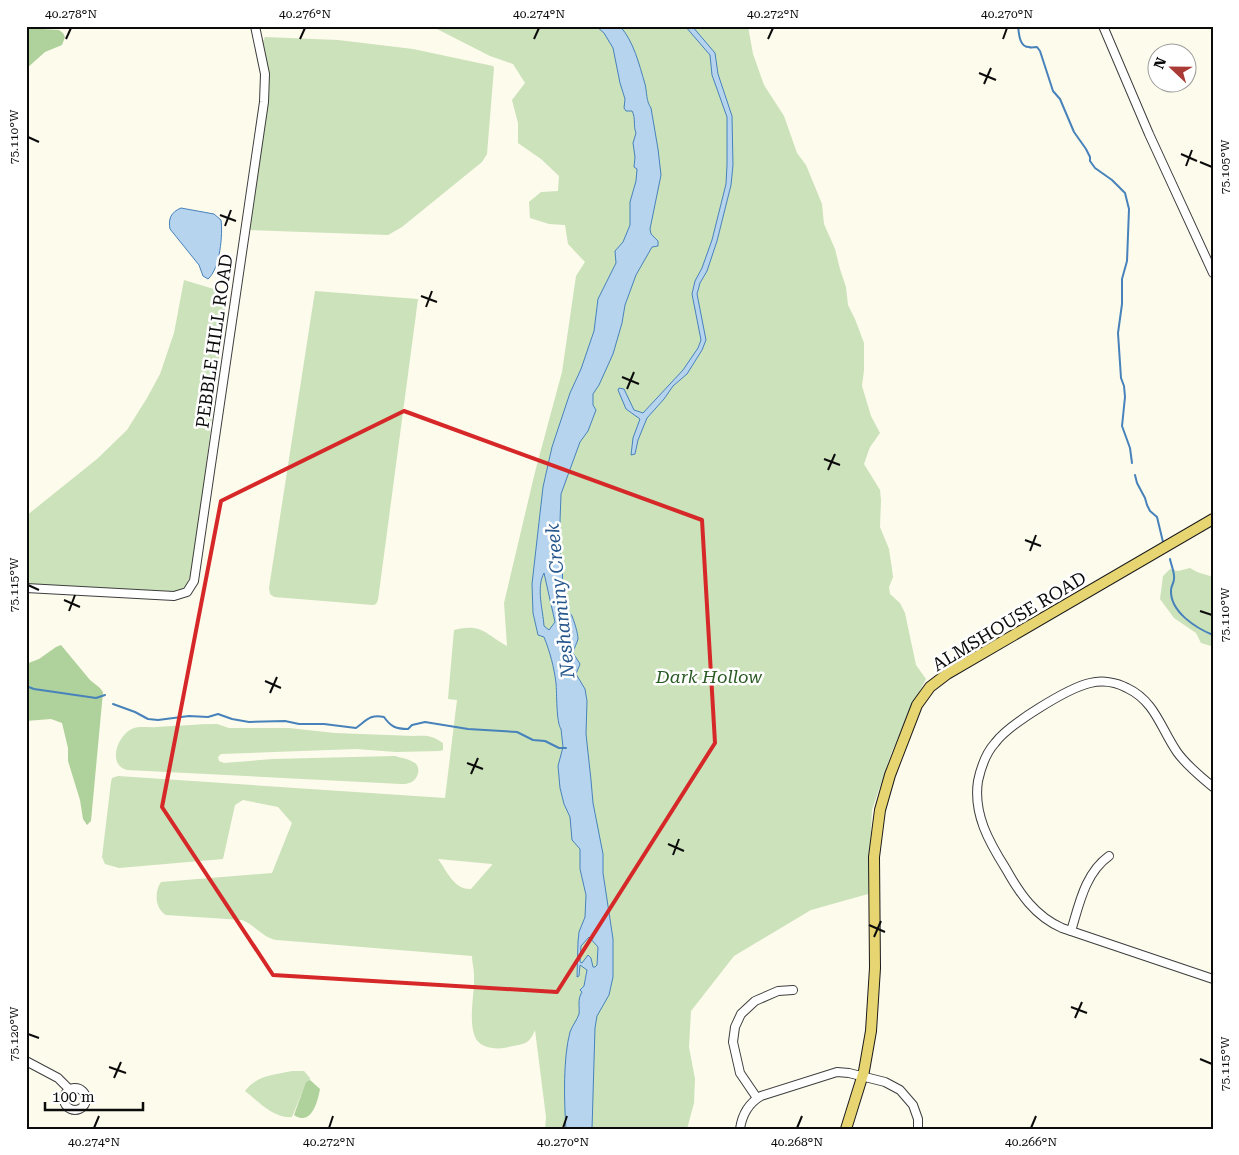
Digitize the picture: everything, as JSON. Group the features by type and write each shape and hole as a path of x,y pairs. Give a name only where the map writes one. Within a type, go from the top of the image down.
{"main road":[{"name":"ALMSHOUSE ROAD","path":"846,1129 868,1050 873,1012 875,943 874,857 876,830 890,775 921,699 930,687 947,674 1213,519"}],"street":[{"name":"PEBBLE HILL ROAD","path":"26,588 180,596 190,589 196,577 237,280 264,102 265,74 255,26"},
{"path":"1103,26 1149,134 1213,273"},
{"path":"1213,787 1182,758 1147,702 1133,691 1117,684 1102,682 1078,687 1017,722 991,748 978,781 978,805 983,828 1025,900 1045,919 1070,931 1213,979"},
{"path":"1070,931 1083,893 1092,874 1101,862 1109,856"},
{"path":"757,1098 740,1073 733,1042 735,1027 744,1010 755,1001 771,993 793,990"},
{"path":"26,1061 58,1078 69,1089"},
{"path":"740,1129 743,1116 757,1098 767,1093 837,1072 862,1076 888,1084 904,1093 913,1105 918,1119 918,1129"}],"highlighted area":[{"path":"404,411 702,520 715,743 557,992 273,975 162,807 221,501"}],"green space":[{"name":"Dark Hollow","path":"437,26 748,26 753,54 764,85 784,116 797,153 806,165 822,204 824,224 835,249 846,287 848,305 864,343 862,386 871,416 880,433 870,447 864,464 880,490 880,527 889,549 893,577 889,587 890,594 900,603 905,613 916,665 926,679 912,705 891,754 872,810 868,894 811,910 734,956 691,1011 689,1047 695,1079 694,1103 687,1129 545,1129 546,1117 535,1030 530,1039 525,1043 505,1048 490,1048 477,1041 472,1023 474,973 472,956 277,940 267,937 242,920 166,915 162,912 157,900 157,891 161,882 272,873 292,823 278,807 243,800 235,805 223,859 119,868 105,864 102,857 111,782 112,778 118,776 445,798 457,700 448,699 454,630 463,628 477,629 507,646 504,603 535,472 562,372 576,276 585,262 568,244 565,225 549,224 530,218 529,202 541,192 558,191 559,176 541,159 518,143 518,123 512,100 525,83 513,64 490,56 437,29","holes":["438,859 492,864 471,889 455,883"]},
{"path":"26,28 59,30 65,37 62,45 45,52 26,69"},
{"path":"265,37 338,40 413,49 493,66 487,154 482,162 402,227 388,235 249,230 264,125 262,43"},
{"path":"184,280 227,293 202,500 191,574 186,585 180,592 175,594 26,584 26,516 97,459 127,430 160,374 174,333"},
{"path":"315,291 418,299 378,600 373,605 274,597 270,594 269,588"},
{"path":"1190,568 1213,577 1213,646 1201,643 1196,633 1174,618 1160,599 1163,576 1170,569 1178,571"},
{"path":"61,645 90,680 103,692 91,821 87,825 83,819 80,800 68,761 68,748 62,723 51,719 26,721 26,664 39,659"},
{"path":"217,724 229,728 289,728 335,733 426,736 433,737 443,743 443,750 396,752 356,749 221,754 218,757 219,761 224,763 273,759 395,756 415,763 418,768 418,774 414,780 404,784 127,770 117,762 116,756 119,743 128,731 134,728"},
{"path":"292,1071 304,1071 310,1080 306,1083 292,1117 285,1117 273,1112 245,1091 260,1079"},
{"path":"310,1080 320,1089 313,1111 305,1118 300,1118 294,1115 306,1082"}],"water":[{"name":"Neshaminy Creek","path":"596,26 620,26 636,54 651,108 661,175 650,229 651,234 658,241 658,246 652,247 636,275 625,305 613,354 593,394 593,405 596,410 588,431 580,442 561,494 559,549 562,561 563,602 572,616 578,636 573,653 580,664 576,674 585,689 587,701 586,734 593,803 603,854 603,873 613,939 613,977 609,995 597,1016 595,1028 592,1129 566,1129 566,1054 570,1032 579,1014 579,1000 582,992 580,990 584,986 587,970 580,965 579,976 577,977 579,932 585,917 586,895 580,869 580,849 572,840 570,817 560,788 558,766 563,747 557,714 556,683 553,665 544,637 538,635 533,613 532,584 543,487 552,447 594,331 598,299 616,263 615,251 623,242 630,225 630,202 636,181 637,169 634,167 633,143 636,133 634,116 632,111 626,111 624,108 625,99 613,48 604,33","holes":["544,573 555,622 549,630 544,626 541,599 540,585","589,937 598,947 597,965 595,967 593,967 591,958 588,955 582,963 580,962 581,946"]},
{"path":"685,26 692,26 715,53 718,74 732,116 733,165 731,185 717,241 697,294 706,340 687,374 673,386 647,418 638,440 635,454 631,455 633,438 640,419 626,409 618,390 619,388 624,389 634,410 643,413 683,370 698,348 701,340 692,294 695,281 712,240 726,184 727,117 712,75 710,55"},
{"path":"181,208 214,214 221,220 222,234 218,260 208,279 203,276 199,265 170,229 169,222 171,216"}],"waterway":[{"path":"1018,26 1023,45 1037,47 1040,51 1053,91 1060,99 1074,132 1086,149 1090,161 1095,168 1112,180 1125,193 1129,209 1127,261 1122,279 1122,304 1118,333 1121,378 1125,397 1122,426 1130,448 1132,463"},
{"path":"1135,475 1150,511 1157,517 1163,542"},
{"path":"1170,559 1174,574 1171,590 1175,605 1185,618 1213,635"},
{"path":"26,686 34,689 96,698 105,695"},
{"path":"113,704 148,719 158,720 189,716 208,717 218,714 249,722 285,721 299,724 324,724 356,728 369,718 379,716 384,717 394,727 400,729 408,729 412,725 425,722 468,729 517,732 533,740 545,741 559,748 566,748"}]}
